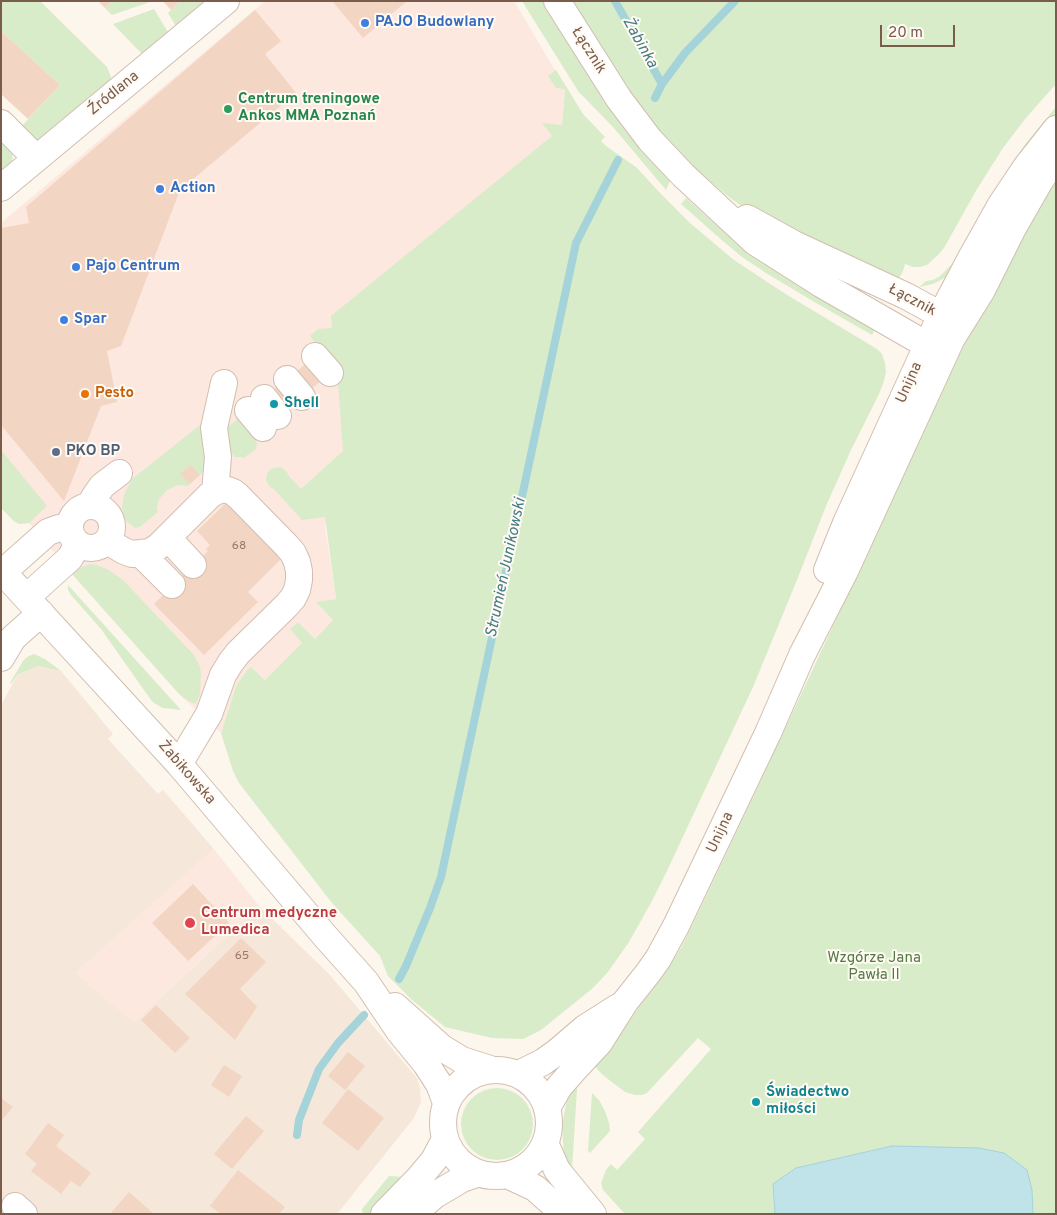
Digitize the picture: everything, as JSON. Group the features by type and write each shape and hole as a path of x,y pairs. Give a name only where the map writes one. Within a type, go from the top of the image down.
{"street":[{"name":"Źródlana","path":"1,188 226,1"},
{"name":"Łącznik","path":"557,1 619,99 650,140 699,190 755,242 821,284 927,345 952,338 941,315 906,296 786,240 699,190"},
{"path":"1,123 36,158"},
{"name":"Unijna","path":"802,655 821,586 839,541 941,315 1000,206 1026,167 1056,129"},
{"name":"Unijna","path":"547,1108 559,1087 599,1044 625,1002 648,973 676,926 768,733 802,655 846,571 952,338 982,290 1013,228 1056,157"},
{"path":"215,492 218,457 214,428 224,384"},
{"path":"1,658 13,638 19,632 34,605 70,558 74,536 70,521 77,510 102,521 124,551 132,554 141,554 150,552 159,546 210,495 221,490 233,492 293,553 299,571 299,580 297,590 287,606 252,624 230,645 230,662 223,675 209,714 179,764"},
{"path":"2,571 48,532 59,528 90,548 102,545 102,521"},
{"path":"168,538 193,565"},
{"path":"141,554 172,585"},
{"name":"Żabikowska","path":"2,571 179,764 366,982 442,1048 462,1060 490,1069"},
{"name":"Żabikowska","path":"366,982 399,1031 440,1084 446,1103"},
{"name":"Unijna","path":"519,1074 543,1062 563,1048 585,1028 625,1002"},
{"path":"490,1069 500,1069 519,1074 532,1083 542,1094 547,1108 549,1126 546,1143 530,1164 520,1171 507,1175 493,1176 479,1173 464,1166 452,1154 445,1139 443,1127 446,1103 453,1091 463,1080 476,1073 490,1069"},
{"path":"384,1214 434,1160 445,1139"},
{"path":"546,1143 557,1170 593,1214"},
{"path":"413,1214 435,1195 462,1179 479,1173"},
{"path":"507,1175 535,1188 564,1214"}],"shaded area":[{"path":"265,1 514,1 565,87 562,126 351,459 325,526 336,599 317,602 333,620 315,639 298,622 290,629 303,643 265,680 251,667 247,670 236,686 221,733 179,694 29,523 19,524 1,508 1,223"},
{"path":"38,666 61,671 113,734 108,739 158,794 163,790 214,849 76,973 134,1022 259,906 329,974 417,1078 421,1102 414,1118 337,1214 1,1214 1,706 17,675"},
{"path":"214,849 259,906 134,1022 75,973"}],"green space":[{"path":"1,1 40,1 107,67 111,77 110,82 38,142 20,128 60,85 1,31"},
{"path":"112,1 153,1 112,15 105,8"},
{"path":"180,1 209,1 177,28 168,13"},
{"path":"522,1 543,2 641,149 670,181 666,190 613,127 578,91"},
{"path":"573,1 611,1 615,7 623,1 1056,1 1056,84 1025,119 1003,148 977,189 944,248 927,265 913,267 905,264 897,282 744,208 688,162 658,130 627,88"},
{"path":"154,9 169,34 143,55 113,24"},
{"path":"556,70 583,114 605,137 601,141 636,167 690,223 734,260 784,293 877,349 882,354 886,372 879,394 826,506 753,687 666,873 629,942 608,972 593,988 541,1030 523,1039 492,1038 445,1027 412,1000 388,976 380,956 332,903 239,783 233,771 221,733 236,686 247,670 251,667 265,680 302,643 290,629 298,622 315,639 333,620 316,602 336,599 325,517 302,520 270,487 266,480 267,473 270,470 281,467 301,489 343,451 337,369 310,336 318,329 332,328 331,316 552,136 542,123 562,125 565,89 556,88 548,76"},
{"path":"1056,107 1056,115 1050,121 948,276 933,284 919,287 926,281 940,276 954,262 1000,182 1026,143"},
{"path":"1,135 13,153 12,161 8,168 1,174"},
{"name":"Wzgórze Jana Pawła II","path":"1056,168 1056,1214 625,1214 603,1190 601,1183 606,1170 611,1164 617,1170 645,1139 638,1132 711,1049 698,1038 647,1093 642,1095 625,1092 592,1064 615,1039 664,975 682,946 979,313"},
{"path":"686,198 735,242 767,264 875,329 872,335 742,257 681,204"},
{"path":"240,417 255,435 257,445 255,450 244,459 243,457 235,457 229,451 225,429"},
{"path":"200,425 204,431 207,467 200,475 191,465 181,474 190,484 187,486 178,485 167,490 159,499 158,512 140,527 135,528 126,521 122,508 124,495 132,479"},
{"path":"1,450 47,506 29,523 19,524 1,508"},
{"path":"90,564 109,570 123,580 194,655 201,674 199,698 195,704 179,694 72,574 79,568"},
{"path":"68,585 181,710 163,708 151,700 101,629 71,595"},
{"path":"34,654 45,659 61,671 38,666 17,675 11,684 23,661"},
{"path":"576,1086 572,1169 564,1158 562,1126 571,1088"},
{"path":"504,1088 523,1098 531,1110 533,1124 531,1138 523,1150 511,1158 490,1160 471,1150 463,1138 461,1117 471,1098 483,1090"},
{"path":"592,1093 599,1100 605,1111 610,1131 590,1153 588,1151"},
{"path":"389,1176 403,1177 405,1179 370,1214 363,1214 362,1209"}],"water":[{"path":"892,1146 979,1148 1004,1153 1027,1170 1032,1190 1033,1214 775,1214 773,1184 796,1168"}],"building":[{"path":"98,1 112,1 105,8"},
{"path":"163,1 180,1 171,10"},
{"name":"PAJO Budowlany","path":"332,1 407,1 363,38"},
{"name":"Pajo Centrum","path":"255,10 281,41 265,54 296,93 180,190 121,346 107,351 117,402 101,406 64,501 1,425 1,228 29,223 26,207"},
{"path":"1,31 60,85 28,119 1,94"},
{"name":"Shell","path":"308,362 322,380 255,435 240,417"},
{"path":"191,465 200,475 190,484 180,474"},
{"path":"226,503 281,559 248,592 258,602 204,655 154,604 208,551 206,549 210,545 197,531"},
{"name":"Centrum medyczne Lumedica","path":"193,884 229,923 188,961 152,923"},
{"path":"241,938 266,962 240,989 257,1007 235,1040 185,994"},
{"path":"156,1005 190,1038 175,1053 141,1020"},
{"path":"348,1052 365,1066 345,1090 328,1076"},
{"path":"224,1065 242,1076 229,1097 211,1085"},
{"path":"348,1089 384,1118 358,1151 322,1123"},
{"path":"1,1098 13,1107 1,1121"},
{"path":"246,1116 264,1131 232,1169 214,1154"},
{"path":"48,1123 64,1135 56,1146 91,1173 80,1187 71,1181 61,1194 31,1171 37,1164 25,1154"},
{"path":"238,1170 285,1207 279,1214 221,1214 210,1206"},
{"path":"129,1192 154,1214 110,1214"}],"waterway":[{"name":"Żabinka","path":"615,1 662,84"},
{"name":"Strumień Junikowski","path":"655,98 662,84 685,53 735,1"},
{"name":"Strumień Junikowski","path":"399,979 430,908 441,877 576,243 618,160"},
{"name":"Strumień Junikowski","path":"297,1135 299,1120 319,1069 338,1043 364,1015"}],"place":[{"name":"PAJO Budowlany","path":"365,23"},
{"name":"Centrum treningowe Ankos MMA Poznań","path":"228,109"},
{"name":"Action","path":"160,189"},
{"name":"Pajo Centrum","path":"76,267"},
{"name":"Spar","path":"64,320"},
{"name":"Pesto","path":"85,394"},
{"name":"Shell","path":"274,404"},
{"name":"PKO BP","path":"56,452"},
{"name":"Centrum medyczne Lumedica","path":"190,923"},
{"name":"Świadectwo miłości","path":"756,1102"}]}
